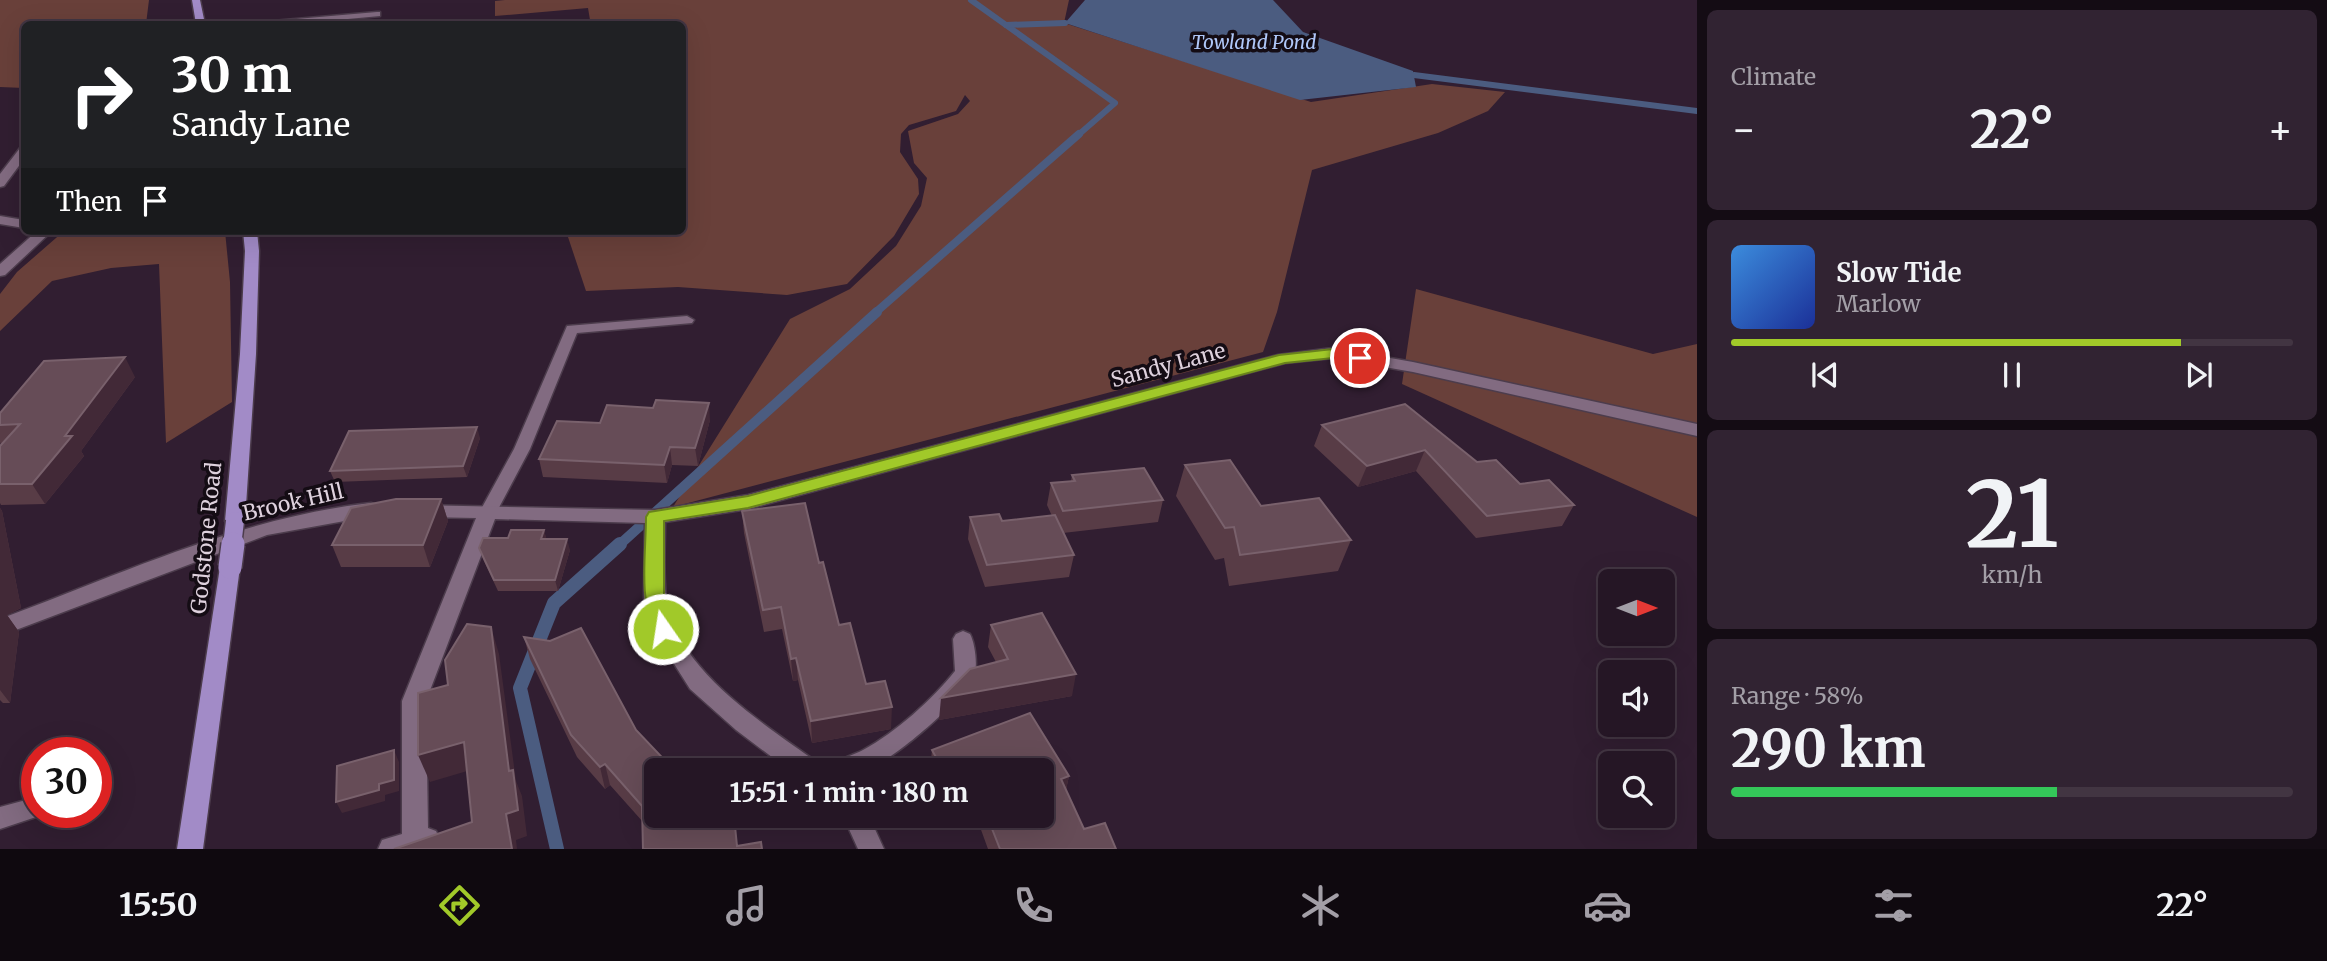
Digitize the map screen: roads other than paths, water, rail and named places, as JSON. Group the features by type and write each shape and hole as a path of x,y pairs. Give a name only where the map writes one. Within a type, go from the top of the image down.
{"main road":[{"path":"196,0 200,21"},
{"name":"Godstone Road","path":"190,849 235,522 248,354 253,251 251,235"}],"street":[{"path":"0,183 21,155"},
{"path":"0,220 21,224"},
{"path":"0,272 42,235"},
{"name":"Sandy Lane","path":"655,517 748,502 1284,358 1333,354 1413,367 1697,430"},
{"name":"Brook Hill","path":"0,628 262,529 334,514 386,509"},
{"path":"409,509 655,517 655,598 663,629 698,682 744,723 792,758"},
{"path":"447,835 403,846 414,701 488,513"},
{"path":"861,828 871,849"}],"lane":[{"path":"304,21 377,14"},
{"path":"488,513 522,449 572,328 687,320"},
{"path":"868,758 940,705 965,673 963,639"},
{"path":"0,818 21,812"}],"water":[{"name":"Towland Pond","path":"1085,0 1273,0 1303,32 1413,71 1416,87 1300,100 1065,23"}],"waterway":[{"path":"971,0 1115,103 1077,136"},
{"path":"1006,25 1065,23"},
{"path":"1414,75 1697,111"},
{"path":"875,313 1079,134"},
{"path":"618,546 877,312"},
{"path":"557,849 520,688 554,603 620,544"}]}
